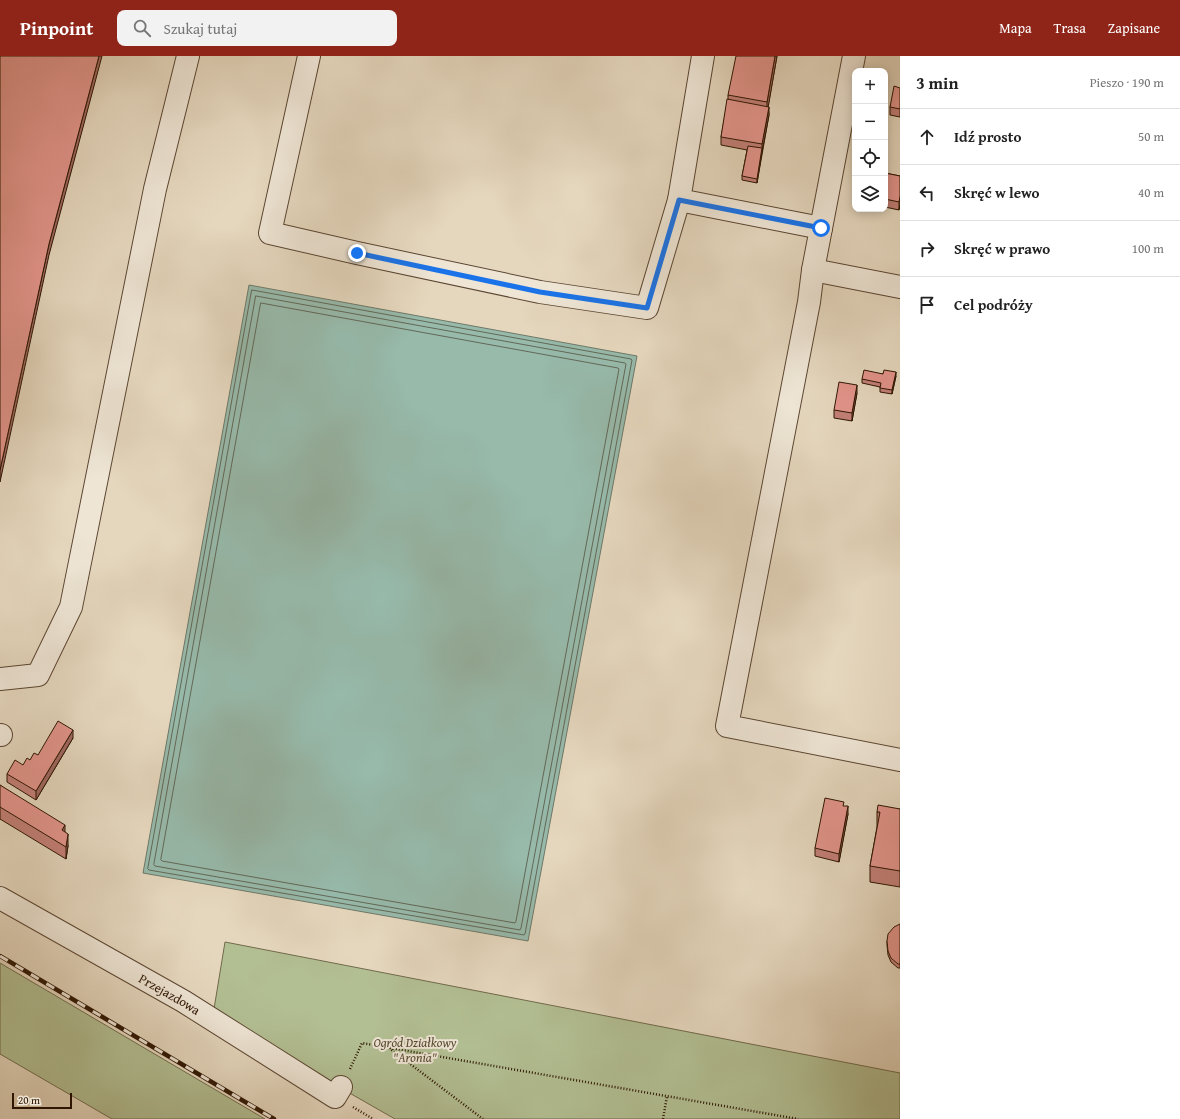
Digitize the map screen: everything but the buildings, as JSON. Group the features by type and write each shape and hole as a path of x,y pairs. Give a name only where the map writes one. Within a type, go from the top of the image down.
{"lane":[{"path":"0,679 38,675 71,607 155,189 188,56"},
{"path":"309,56 270,233 540,292 647,308 679,200 703,56"},
{"path":"854,56 813,270 809,302 727,726 900,760"},
{"path":"679,200 821,228"},
{"path":"813,270 900,287"},
{"name":"Przejazdowa","path":"0,898 183,1001 338,1092"}],"path":[{"path":"338,1092 362,1043 798,1119"},
{"path":"389,1048 483,1119"},
{"path":"663,1119 667,1096"}],"green space":[{"name":"Ogród Działkowy \"Aronia\"","path":"225,942 900,1073 900,1119 395,1119 213,1015"},
{"path":"0,963 265,1119 112,1119 0,1054"}],"water":[{"path":"249,285 637,356 528,941 143,873"}],"railway":[{"path":"0,956 274,1119"}],"route":[{"path":"357,253 540,292 647,308 679,200 821,228"}]}
